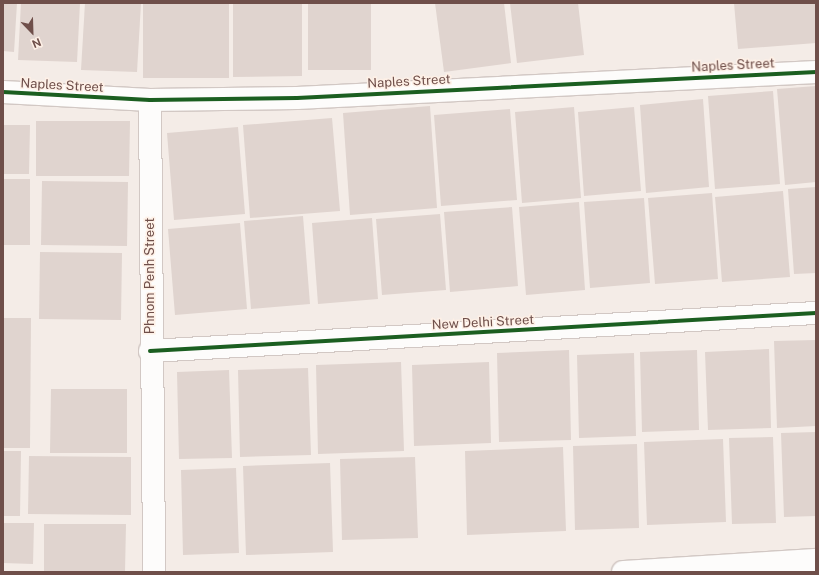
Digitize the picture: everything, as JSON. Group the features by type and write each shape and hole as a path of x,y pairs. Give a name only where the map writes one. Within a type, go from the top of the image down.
{"street":[{"name":"Naples Street","path":"3,92 150,100 297,98 816,72"},
{"name":"Phnom Penh Street","path":"150,100 150,352 154,572"},
{"name":"New Delhi Street","path":"150,352 816,313"},
{"path":"623,572 816,560"}],"building":[{"path":"3,3 17,3 14,52 3,51"},
{"path":"21,3 80,3 77,62 18,60"},
{"path":"85,3 141,3 137,72 81,70"},
{"path":"143,3 229,3 229,78 143,78"},
{"path":"233,3 302,3 302,76 233,77"},
{"path":"308,3 371,3 371,70 308,70"},
{"path":"435,3 504,3 511,63 444,72"},
{"path":"510,3 578,3 584,55 517,63"},
{"path":"734,3 816,3 816,43 738,49"},
{"path":"816,86 816,182 785,185 777,89"},
{"path":"773,91 780,184 715,189 708,96"},
{"path":"703,99 709,187 646,193 640,105"},
{"path":"430,106 437,208 350,215 343,113"},
{"path":"574,107 581,198 522,203 515,112"},
{"path":"634,107 641,191 584,196 578,112"},
{"path":"510,109 517,200 441,206 434,115"},
{"path":"332,118 340,211 250,218 243,125"},
{"path":"36,121 130,121 129,176 36,176"},
{"path":"3,125 30,125 29,174 3,174"},
{"path":"238,127 245,214 174,220 167,133"},
{"path":"3,179 30,179 30,245 3,245"},
{"path":"42,181 128,182 127,246 41,245"},
{"path":"816,187 816,273 794,274 788,189"},
{"path":"783,191 790,277 722,282 715,197"},
{"path":"712,193 718,279 655,284 648,198"},
{"path":"644,198 650,283 590,288 584,202"},
{"path":"579,202 585,290 526,295 519,207"},
{"path":"512,207 518,286 450,292 444,212"},
{"path":"440,214 446,290 382,295 376,219"},
{"path":"303,216 310,304 251,309 244,221"},
{"path":"372,218 378,299 318,304 312,223"},
{"path":"240,223 247,309 175,315 168,229"},
{"path":"40,252 122,253 121,320 39,319"},
{"path":"3,318 31,318 30,448 3,448"},
{"path":"816,340 816,426 777,428 774,341"},
{"path":"769,349 771,428 708,430 705,352"},
{"path":"569,350 571,440 499,442 497,353"},
{"path":"697,350 699,430 642,432 640,352"},
{"path":"634,353 636,436 579,438 577,355"},
{"path":"401,362 404,451 318,454 316,365"},
{"path":"489,362 491,443 414,446 412,365"},
{"path":"308,368 311,455 240,457 238,370"},
{"path":"229,370 232,458 179,459 177,372"},
{"path":"51,389 127,389 127,453 50,453"},
{"path":"816,432 816,516 784,517 781,433"},
{"path":"773,437 776,523 732,524 729,438"},
{"path":"723,439 726,522 647,525 644,442"},
{"path":"637,444 639,528 575,530 573,446"},
{"path":"563,447 566,531 467,535 465,451"},
{"path":"3,451 21,451 20,516 3,516"},
{"path":"29,456 131,457 131,515 28,514"},
{"path":"415,457 418,538 342,540 340,459"},
{"path":"330,463 333,552 246,555 243,466"},
{"path":"236,468 239,553 183,555 181,470"},
{"path":"3,523 34,523 33,564 3,563"},
{"path":"44,524 126,524 125,572 44,572"}],"cycle path":[{"path":"3,92 150,100 297,98 816,72"},
{"path":"150,351 816,313"}]}
